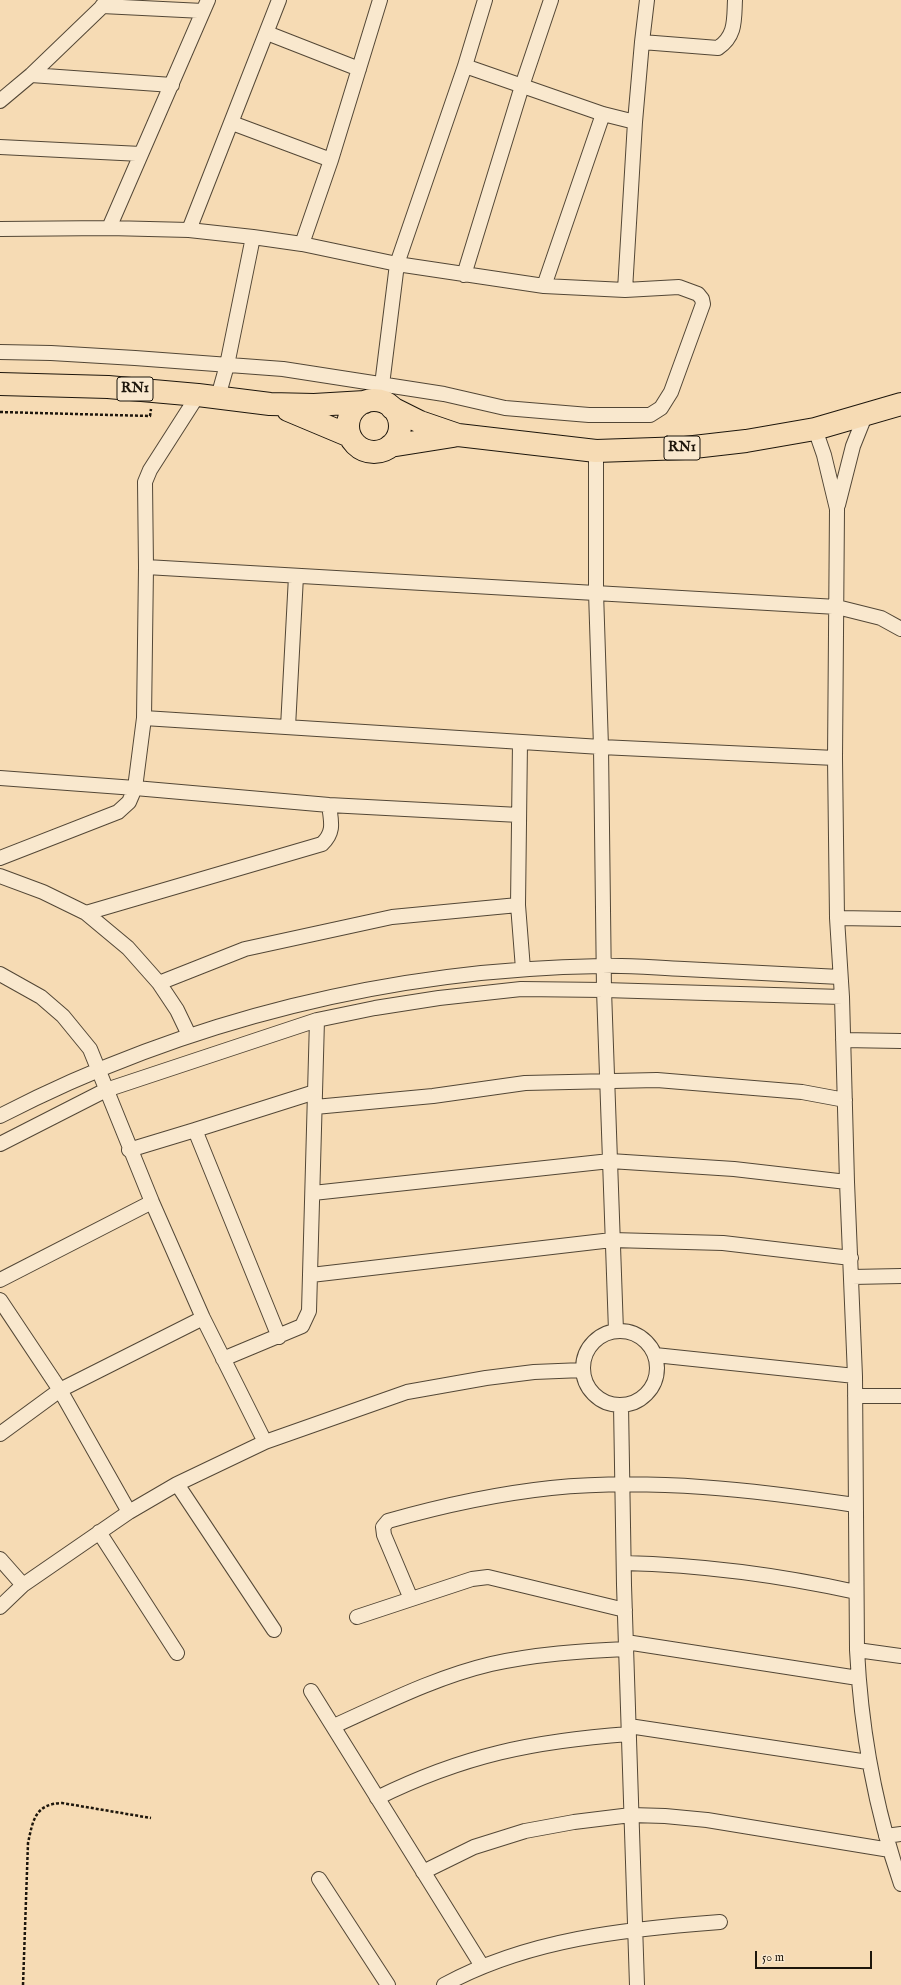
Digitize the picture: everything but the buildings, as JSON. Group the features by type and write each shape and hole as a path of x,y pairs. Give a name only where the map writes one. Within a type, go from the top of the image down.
{"main road":[{"name":"RN1","path":"0,384 108,387 208,396 270,404 314,405 380,399 420,422 458,435 596,451 684,448 746,441 815,429 865,416 901,404"},
{"path":"350,436 349,422 350,416 354,410 380,399 397,415 400,423 396,440 390,446"},
{"name":"RN1","path":"270,404 311,419 350,436 360,448 368,451 383,450 390,446 458,435"}],"street":[{"path":"189,230 279,0"},
{"path":"302,244 331,160 380,0"},
{"path":"380,399 397,264 465,66 485,0"},
{"path":"464,275 522,86 551,0"},
{"path":"625,290 635,122 647,0"},
{"path":"642,42 718,48 726,43 731,34 735,0"},
{"path":"0,101 31,75 106,3 205,6 109,228"},
{"path":"267,33 359,69"},
{"path":"465,66 603,114 635,122"},
{"path":"31,75 172,85"},
{"path":"544,286 603,114"},
{"path":"232,122 331,160"},
{"path":"0,147 141,154"},
{"path":"0,229 109,228 189,230 302,244 397,264 544,286 625,290 679,287 690,290 702,299 703,304 671,392 661,408 650,415 589,415 534,411 505,408 444,394 380,399 283,369 51,353 0,352"},
{"path":"0,858 118,812 129,802 135,788 144,718 146,482 150,470 208,396 226,365 253,237"},
{"path":"865,416 846,471 837,509 835,758 837,918 842,997 847,1182 855,1376 858,1678 868,1762 886,1836 901,1884"},
{"path":"815,429 824,455 837,509"},
{"path":"596,451 596,592 601,747 604,990 616,1331"},
{"path":"146,567 837,607 881,618 901,629"},
{"path":"288,727 296,576"},
{"path":"144,718 601,747 835,758"},
{"path":"520,742 518,906 524,969"},
{"path":"0,778 329,805 519,815"},
{"path":"86,913 322,844 331,832 332,826 329,805"},
{"path":"0,876 43,892 86,913 128,948 159,983 177,1010 189,1035"},
{"path":"159,983 245,949 392,917 518,906"},
{"path":"837,918 901,919"},
{"path":"0,1116 98,1070 189,1035 309,1001 367,989 444,977 524,969 604,966 840,977"},
{"path":"0,974 41,997 62,1016 90,1049 129,1150 203,1318 265,1442"},
{"path":"0,1144 106,1090 317,1020 375,1008 446,997 521,989 842,997"},
{"path":"223,1359 279,1337 302,1326 306,1321 311,1303 317,1020"},
{"path":"843,1040 901,1041"},
{"path":"315,1107 433,1096 525,1083 664,1080 802,1092 845,1100"},
{"path":"129,1150 315,1092"},
{"path":"196,1130 279,1337"},
{"path":"313,1193 610,1161 734,1169 847,1182"},
{"path":"0,1280 152,1202"},
{"path":"311,1275 612,1240 724,1243 851,1258"},
{"path":"852,1277 901,1276"},
{"path":"0,1300 60,1390 129,1512"},
{"path":"0,1434 60,1390 203,1318"},
{"path":"616,1331 628,1332 639,1336 649,1345 655,1355 657,1368 655,1380 649,1390 640,1399 629,1404 621,1405 606,1402 597,1397 590,1390 585,1380 583,1370 584,1359 588,1348 595,1340 605,1334 616,1331"},
{"path":"655,1355 855,1376"},
{"path":"0,1607 23,1585 129,1512 177,1484 265,1442 407,1392 520,1374 583,1370"},
{"path":"855,1396 901,1396"},
{"path":"621,1405 625,1610 637,1985"},
{"path":"177,1484 274,1630"},
{"path":"411,1599 383,1531 383,1527 388,1521 450,1504 516,1492 552,1488 622,1485 741,1490 856,1505"},
{"path":"99,1532 177,1653"},
{"path":"0,1559 23,1585"},
{"path":"624,1563 673,1565 749,1572 856,1592"},
{"path":"358,1617 472,1579 488,1577 625,1610"},
{"path":"334,1726 416,1689 490,1664 626,1645 858,1678"},
{"path":"857,1650 901,1656"},
{"path":"312,1691 482,1966"},
{"path":"377,1798 432,1773 488,1754 551,1741 629,1730 868,1762"},
{"path":"423,1872 474,1847 525,1831 574,1822 631,1815 665,1816 707,1820 890,1850"},
{"path":"886,1836 901,1834"},
{"path":"319,1879 388,1985"},
{"path":"444,1985 482,1966 552,1944 635,1930 720,1922"}],"path":[{"path":"0,412 150,416"},
{"path":"23,1985 28,1843 33,1821 37,1812 53,1803 62,1803 151,1818"}]}
